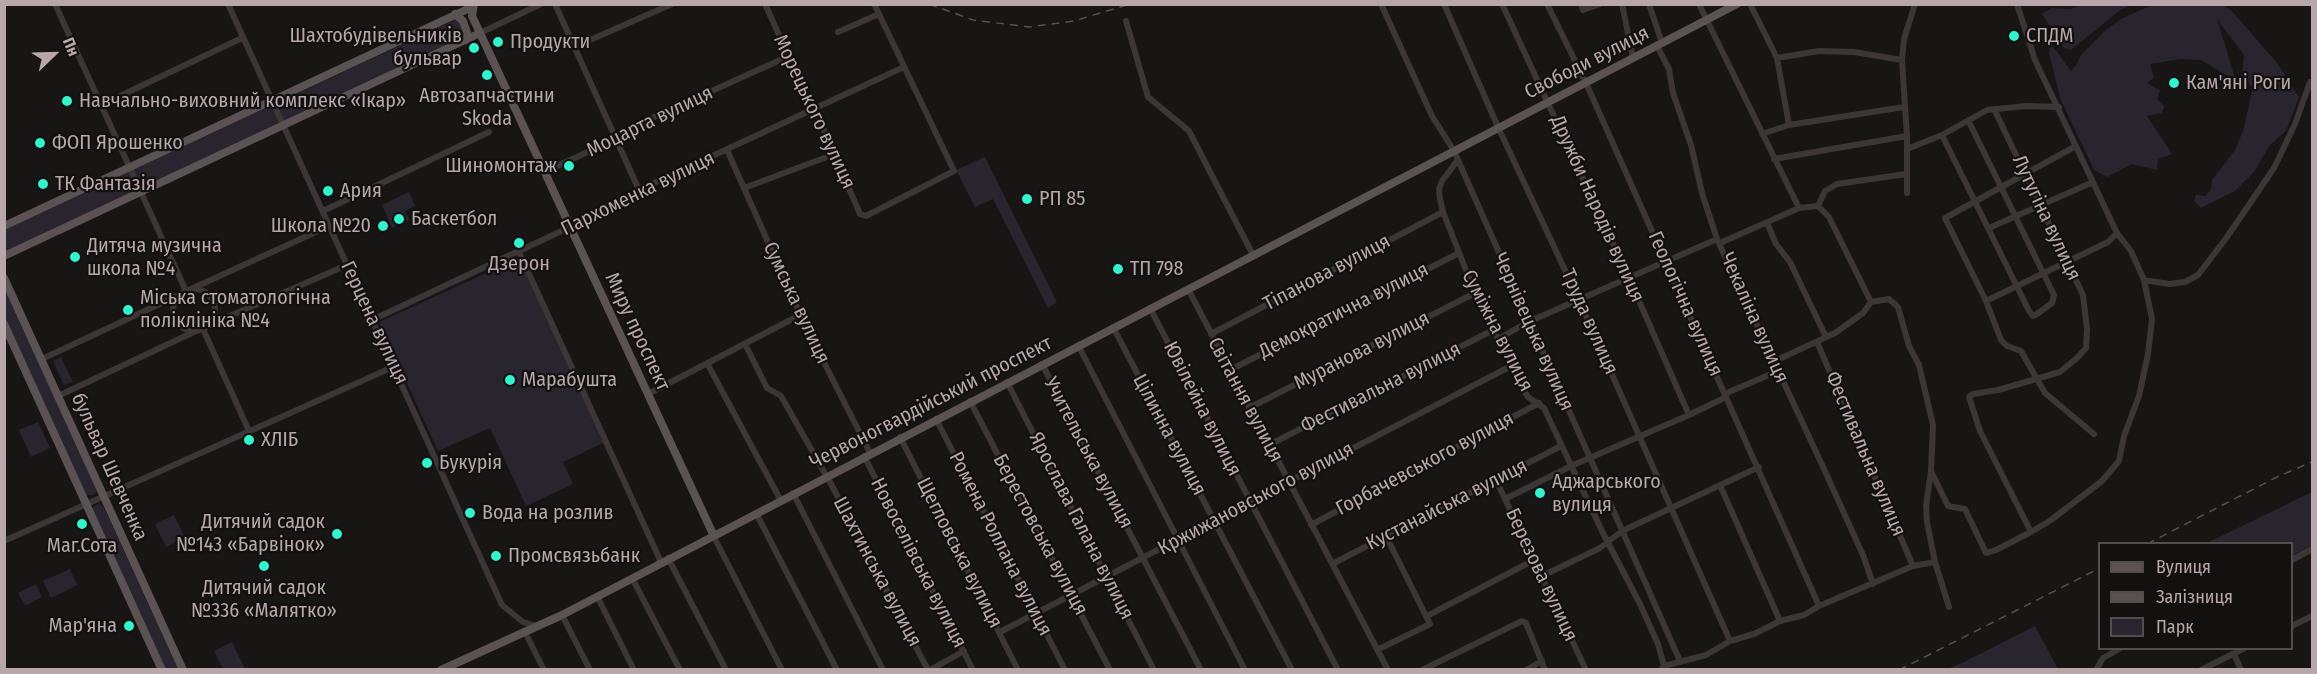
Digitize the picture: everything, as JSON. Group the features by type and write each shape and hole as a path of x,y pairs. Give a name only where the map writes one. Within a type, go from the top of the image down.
{"main road":[{"name":"Свободи вулиця","path":"1434,161 1737,4"},
{"name":"Миру проспект","path":"473,6 472,16 713,534"},
{"path":"4,226 473,6"},
{"path":"455,14 463,21 468,35 466,40"},
{"path":"4,256 480,33"},
{"name":"Червоногвардійський проспект","path":"441,669 562,615 713,534 1434,161"},
{"name":"бульвар Шевченка","path":"4,278 183,669"},
{"name":"бульвар Шевченка","path":"4,324 162,669"}],"street":[{"path":"55,4 186,291"},
{"name":"Герцена вулиця","path":"228,4 242,39 502,604 517,618 536,626"},
{"path":"480,33 541,4"},
{"path":"555,4 639,190"},
{"path":"574,47 672,4"},
{"name":"Морецького вулиця","path":"765,4 835,154 860,214 866,216 953,172 904,67"},
{"path":"874,4 904,67"},
{"name":"Чернівецька вулиця","path":"1381,4 1428,108 1454,151 1680,662"},
{"name":"Труда вулиця","path":"1444,4 1498,127 1579,300 1730,641"},
{"name":"Дружби Народів вулиця","path":"1502,4 1629,278 1689,415"},
{"name":"Геологічна вулиця","path":"1547,4 1586,83 1819,606"},
{"path":"1581,4 1583,10 1600,4"},
{"path":"1622,4 1632,58"},
{"name":"Чекаліна вулиця","path":"1649,4 1659,44 1669,69 1673,93 1719,241 1863,555 1873,584"},
{"path":"1698,4 1799,208"},
{"path":"1749,4 1777,58 1789,125"},
{"path":"1907,193 1907,136 1902,60 1904,39 1916,4"},
{"path":"1931,471 1948,506 1965,510 1986,553 2031,532 2051,520 2102,481 2119,461 2124,436 2139,396 2148,354 2152,319 2144,280 2132,251 2117,233 2059,106 2035,60 2017,4"},
{"path":"838,32 879,14"},
{"path":"1126,21 1148,97 1189,131 1253,255"},
{"path":"101,105 242,39"},
{"path":"1777,58 1819,51 1854,52 1902,60"},
{"name":"Моцарта вулиця","path":"544,172 612,141 621,132 640,123 789,56"},
{"name":"Пархоменка вулиця","path":"372,320 519,252 639,190 904,67"},
{"path":"2144,280 2169,284 2185,282 2198,275 2223,244 2274,168 2295,124 2310,82"},
{"path":"1907,149 1969,122 1975,115 1987,110 2026,106 2059,106"},
{"path":"1762,134 1789,125 1904,107"},
{"name":"Лутугіна вулиця","path":"1994,110 2083,295 2087,330 2086,348 2060,372 2036,378"},
{"path":"1942,135 2033,316 2055,299 1969,122"},
{"path":"322,211 489,132"},
{"path":"1774,159 1907,136"},
{"path":"2076,146 1945,218 1986,301 2001,340 2007,346 2021,351 2045,393 2094,434"},
{"name":"Сумська вулиця","path":"727,150 800,315 867,455"},
{"path":"744,188 835,154"},
{"name":"Суміжна вулиця","path":"1457,161 1442,181 1439,189 1443,212 1474,293 1528,398 1544,408 1607,542 1640,604 1658,644 1662,668"},
{"path":"1818,206 1825,191 1837,184 1906,174"},
{"path":"1989,228 2093,182"},
{"path":"1498,339 1528,322 1666,261 1767,223 1799,208 1818,206"},
{"path":"1818,206 1829,217 1871,302"},
{"name":"Тіпанова вулиця","path":"1211,334 1443,212"},
{"path":"1767,223 1776,244 1790,262 1826,337"},
{"path":"42,360 329,226"},
{"path":"1986,301 2108,242 2117,233"},
{"path":"519,252 665,560 726,669"},
{"name":"Демократична вулиця","path":"1230,370 1459,253"},
{"path":"58,396 347,265"},
{"name":"Світання вулиця","path":"1188,288 1388,669"},
{"path":"186,291 204,292 213,302 214,314 202,329 186,330 174,317 173,306 186,291"},
{"name":"Муранова вулиця","path":"1250,408 1474,293"},
{"path":"1775,361 1826,337 1863,314 1871,302 1888,299 1898,307 1909,346 1919,365 1933,425 1931,471 1926,506 1935,562 1948,607"},
{"name":"Ювілейна вулиця","path":"1150,308 1338,669"},
{"path":"648,394 800,315"},
{"name":"Цілинна вулиця","path":"1113,327 1292,669"},
{"path":"202,329 249,431"},
{"name":"Фестивальна вулиця","path":"1269,445 1493,330"},
{"name":"Фестивальна вулиця","path":"1816,342 1913,566"},
{"name":"Шахтинська вулиця","path":"744,344 767,388 781,396 929,669"},
{"path":"1078,345 1245,669"},
{"path":"706,363 780,500"},
{"name":"Учительська вулиця","path":"1042,364 1201,669"},
{"name":"Кржижановського вулиця","path":"1000,632 1511,366"},
{"path":"4,541 88,507 104,496 393,367"},
{"path":"1505,499 1571,466 1689,415 1729,392 1778,370"},
{"path":"2031,532 1980,430 1969,397 2036,378"},
{"name":"Ярослава Галана вулиця","path":"1007,382 1154,669"},
{"name":"Берестовська вулиця","path":"970,401 1110,669"},
{"name":"Горбачевського вулиця","path":"1311,525 1539,403"},
{"name":"Ромена Роллана вулиця","path":"936,419 1065,669"},
{"name":"Щегловська вулиця","path":"900,437 1018,669"},
{"name":"Кустанайська вулиця","path":"1332,564 1561,446"},
{"name":"Новоселівська вулиця","path":"867,455 973,669"},
{"path":"1542,576 1600,548 1622,531 1759,467"},
{"name":"Березова вулиця","path":"1496,480 1586,669"},
{"path":"1720,485 1780,621"},
{"path":"793,493 884,669"},
{"path":"756,512 837,669"},
{"name":"Миру проспект","path":"713,534 782,669"},
{"path":"1377,650 1428,627 1429,621 1386,536"},
{"path":"2293,559 2313,549"},
{"path":"1427,616 1534,560"},
{"path":"1662,668 1706,655 1730,641 1754,634 1780,621 1804,615 1819,606 1913,566 1935,562"},
{"path":"632,578 680,669"},
{"path":"597,597 634,669"},
{"path":"562,615 590,669"},
{"path":"2293,626 2313,616"},
{"path":"1422,669 1519,621 1526,624 1545,669"},
{"path":"525,632 544,669"},
{"path":"2096,669 2103,658 2117,650"},
{"path":"2228,650 2241,669"},
{"path":"2201,669 2241,650"},
{"path":"929,669 964,651"},
{"path":"1526,669 1542,661"}],"green space":[{"path":"2082,5 2132,5 2120,10 2071,50 2063,47 2042,14 2052,8 2070,9"},
{"path":"2152,5 2222,5 2231,10 2277,63 2299,97 2286,131 2270,145 2254,172 2235,191 2201,208 2194,201 2196,195 2206,196 2211,189 2212,180 2235,150 2243,131 2253,88 2242,76 2244,55 2217,19 2236,81 2201,60 2180,59 2150,64 2154,78 2147,83 2160,90 2157,99 2164,106 2162,113 2147,116 2172,154 2158,159 2157,170 2132,164 2107,177 2094,170 2060,98 2049,53 2051,44 2071,71 2080,56 2107,29 2123,18"},
{"path":"455,20 460,22 464,35 462,37 5,252 4,230"},
{"path":"985,157 1057,302 1048,308 993,199 975,207 956,170"},
{"path":"409,192 415,206 405,211 409,220 392,228 382,205"},
{"path":"519,258 603,443 563,462 573,484 526,506 490,428 438,451 379,322"},
{"path":"4,286 96,489 96,493 92,495 87,495 84,491 5,318"},
{"path":"61,357 73,382 64,385 53,361"},
{"path":"38,422 50,448 31,457 19,430"},
{"path":"2312,492 2312,545 2293,555 2293,542 2209,542"},
{"path":"99,503 104,508 178,669 166,669 92,508"},
{"path":"174,515 185,538 166,547 155,524"},
{"path":"70,569 77,585 51,598 43,581"},
{"path":"36,584 42,597 25,606 18,593"},
{"path":"2035,626 2058,669 1947,669 1964,662"},
{"path":"232,642 245,669 223,669 214,651"}],"railway":[{"path":"929,4 973,20 1029,27 1074,21 1130,4"},
{"path":"2151,542 2279,476 2312,462"},
{"path":"1899,670 2098,569"}],"place":[{"name":"СПДМ","path":"2014,36"},
{"name":"Продукти","path":"498,42"},
{"name":"Шахтобудівельників бульвар","path":"474,48"},
{"name":"Автозапчастини Skoda","path":"487,75"},
{"name":"Кам'яні Роги","path":"2174,83"},
{"name":"Навчально-виховний комплекс «Ікар»","path":"67,101"},
{"name":"ФОП Ярошенко","path":"40,143"},
{"name":"Шиномонтаж","path":"569,166"},
{"name":"ТК Фантазія","path":"43,184"},
{"name":"Ария","path":"328,191"},
{"name":"РП 85","path":"1027,199"},
{"name":"Баскетбол","path":"399,219"},
{"name":"Школа №20","path":"383,226"},
{"name":"Дзерон","path":"519,243"},
{"name":"Дитяча музична школа №4","path":"75,257"},
{"name":"ТП 798","path":"1118,269"},
{"name":"Міська стоматологічна поліклініка №4","path":"128,310"},
{"name":"Марабушта","path":"510,380"},
{"name":"ХЛІБ","path":"249,440"},
{"name":"Букурія","path":"427,463"},
{"name":"Аджарського вулиця","path":"1540,493"},
{"name":"Вода на розлив","path":"470,513"},
{"name":"Маг.Сота","path":"82,524"},
{"name":"Дитячий садок №143 «Барвінок»","path":"337,534"},
{"name":"Промсвязьбанк","path":"496,556"},
{"name":"Дитячий садок №336 «Малятко»","path":"264,566"},
{"name":"Мар'яна","path":"129,626"}]}
